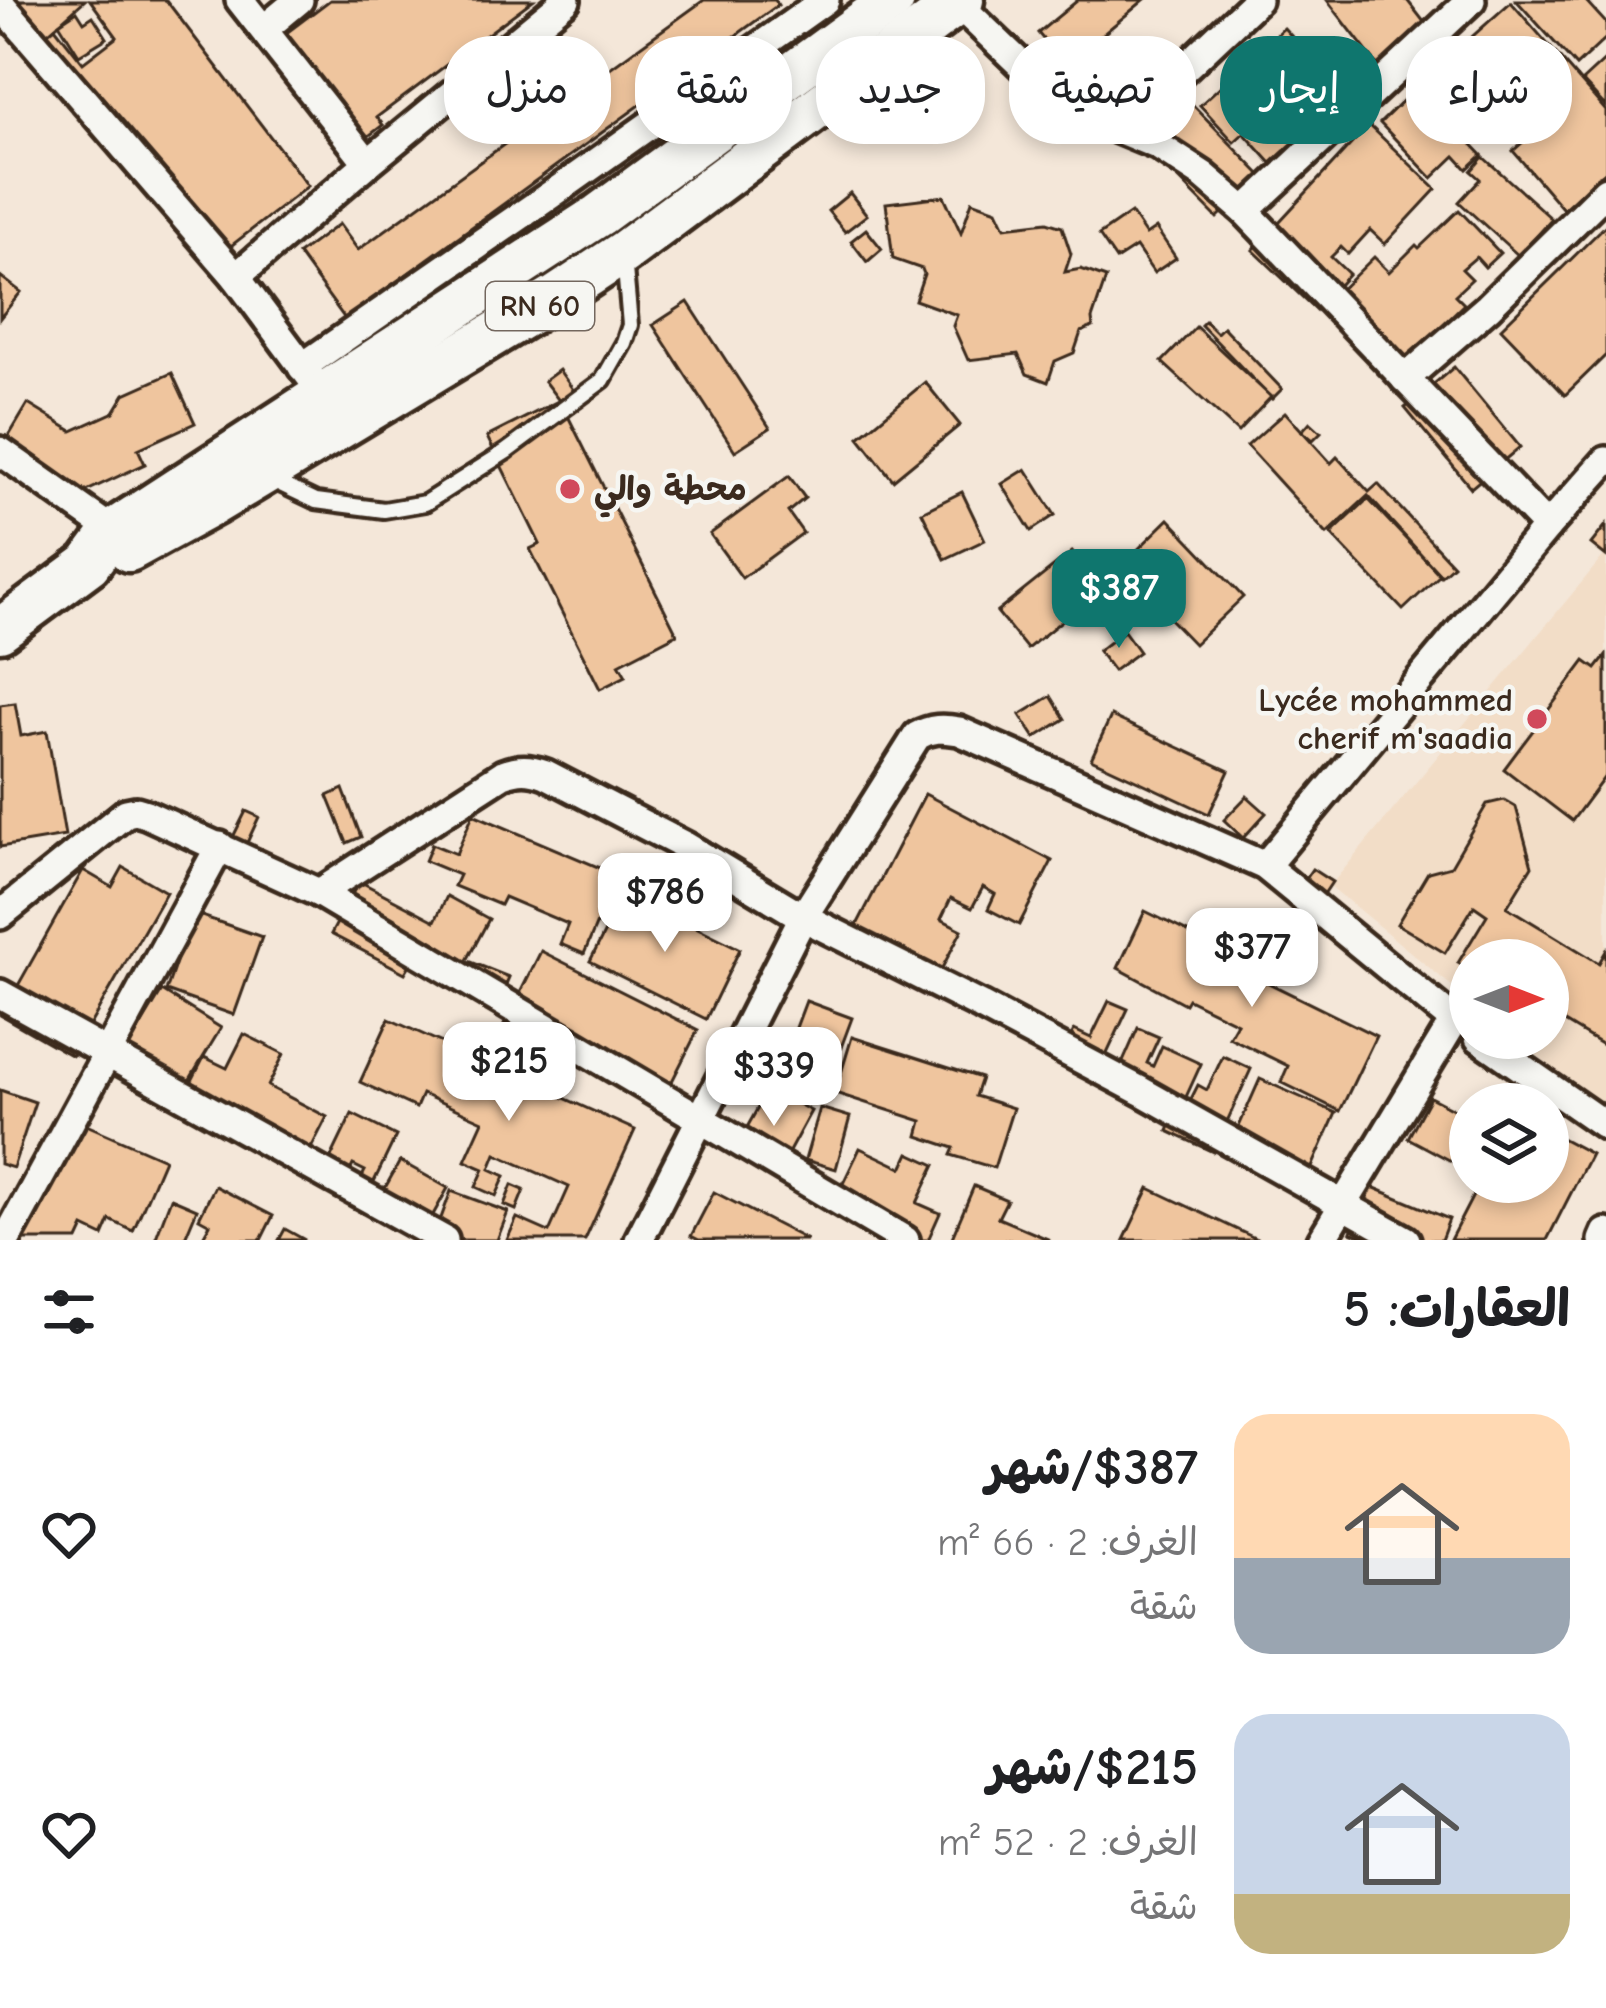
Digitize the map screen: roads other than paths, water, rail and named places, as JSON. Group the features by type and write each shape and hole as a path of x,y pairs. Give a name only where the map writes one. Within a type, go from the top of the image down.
{"main road":[{"name":"RN 60","path":"0,630 101,548 134,548 213,504 314,381 599,215 893,0"},
{"name":"RN 60","path":"248,463 556,297 960,2"}],"street":[{"path":"240,0 368,163"},
{"path":"264,29 299,0"},
{"path":"236,277 566,0"},
{"path":"0,3 236,277 314,381 572,180 825,0"},
{"path":"1196,57 1257,0"},
{"path":"1245,211 1471,0"},
{"path":"960,2 1009,51"},
{"path":"1155,144 1203,175 1245,211 1546,526"},
{"path":"1405,379 1488,307 1606,191"},
{"path":"0,451 101,548"},
{"path":"1264,866 1546,526 1606,461"},
{"path":"639,1240 803,917 917,736 929,729 959,731 1264,866 1449,1015"},
{"path":"319,893 503,774 518,769 546,773 687,847 803,917 1141,1091 1406,1240"},
{"path":"0,915 127,813 146,814 319,893 904,1240"},
{"path":"6,1240 220,846"},
{"path":"0,994 445,1240"},
{"path":"1322,1240 1340,1205 1449,1045"},
{"path":"1509,1059 1606,1126"}],"lane":[{"path":"248,463 316,501 385,510 425,503 507,451 603,380 624,343 630,299 623,252 599,215"}],"place":[{"name":"محطة والي","path":"570,489"},
{"name":"Lycée mohammed cherif m'saadia","path":"1537,719"}]}
